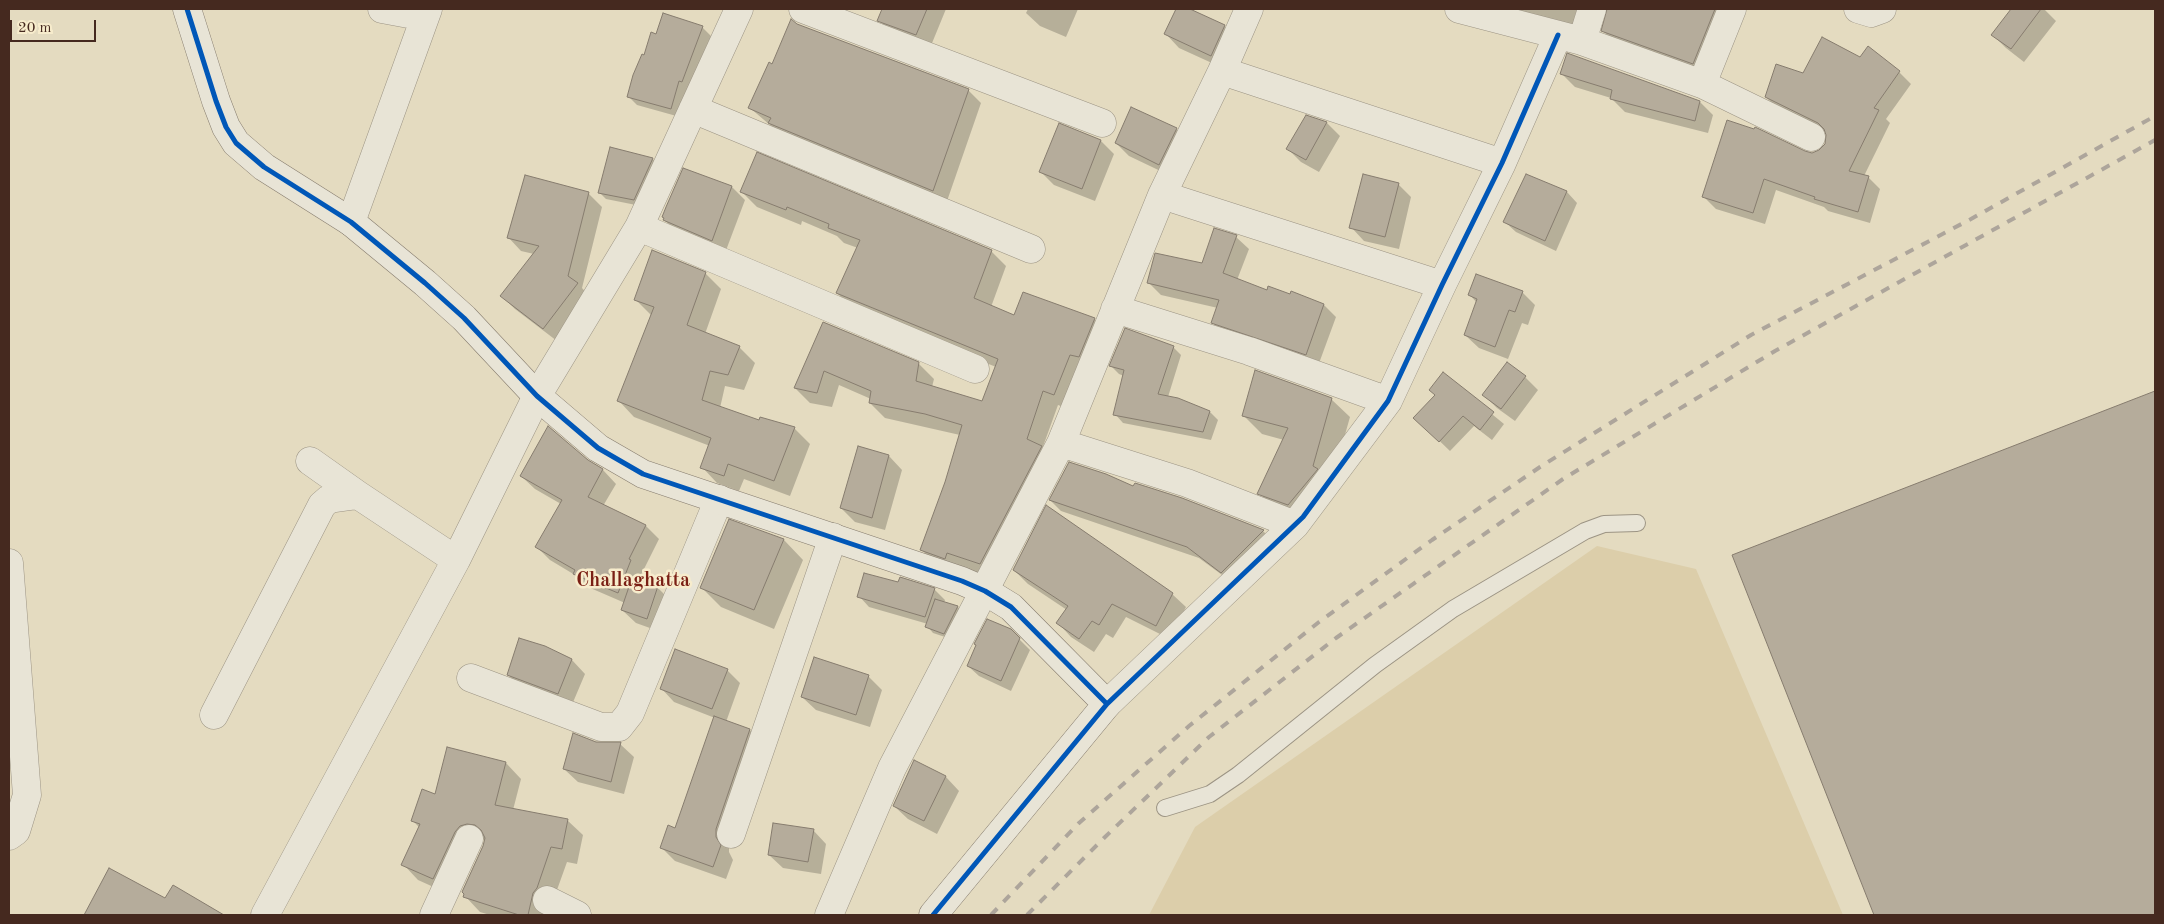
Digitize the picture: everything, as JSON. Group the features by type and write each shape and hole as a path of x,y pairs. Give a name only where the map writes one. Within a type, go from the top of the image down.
{"street":[{"path":"187,9 216,102 226,127 236,143 264,168 351,222 452,307 536,396 598,448 644,474 962,581 985,591 1011,607 1107,704"},
{"path":"351,222 427,13 382,9"},
{"path":"265,915 456,560 536,396 639,227 739,9"},
{"path":"803,9 1102,123"},
{"path":"829,915 892,768 1061,442 1162,195 1222,72 1249,9"},
{"path":"1459,9 1570,38 1702,84 1811,137"},
{"path":"933,915 1107,704 1295,525 1388,401 1502,162 1570,38 1592,9"},
{"path":"1702,84 1732,9"},
{"path":"1858,9 1871,13 1882,9"},
{"path":"1222,72 1502,162"},
{"path":"693,109 1032,249"},
{"path":"1162,195 1442,285"},
{"path":"639,227 975,369"},
{"path":"1115,309 1249,351 1388,401"},
{"path":"1061,442 1187,483 1295,525"},
{"path":"310,461 456,560"},
{"path":"214,715 322,505 330,498 358,495"},
{"path":"471,678 601,727 619,727 630,713 720,499"},
{"path":"731,834 833,537"},
{"path":"9,563 27,795 16,831 9,836"},
{"path":"434,915 468,840"},
{"path":"547,900 576,915"}],"lane":[{"path":"1165,808 1210,794 1238,775 1361,676 1453,609 1586,531 1604,524 1637,523"}],"shaded area":[{"path":"1597,546 1696,569 1843,915 1149,915 1195,827"}],"building":[{"path":"882,9 927,9 916,35 877,21"},
{"path":"1176,9 1190,9 1225,25 1211,56 1164,34"},
{"path":"1607,9 1715,9 1693,64 1601,31"},
{"path":"2011,9 2041,9 2011,49 1991,35"},
{"path":"663,13 703,26 682,82 679,81 671,109 627,97 633,75 642,54 644,55 651,32 656,34"},
{"path":"791,19 797,24 969,89 933,191 768,123 771,118 748,108 769,62 772,64"},
{"path":"1822,37 1860,57 1868,46 1900,71 1874,108 1879,110 1849,171 1869,176 1858,212 1814,199 1815,197 1764,179 1753,213 1702,197 1727,120 1754,129 1755,127 1812,153 1819,150 1825,144 1826,135 1824,129 1818,123 1765,97 1776,64 1803,73"},
{"path":"1567,53 1700,101 1695,121 1610,99 1612,90 1560,74"},
{"path":"1131,107 1177,128 1159,165 1115,143"},
{"path":"1306,115 1327,122 1306,160 1286,149"},
{"path":"1059,123 1101,140 1082,189 1039,172"},
{"path":"610,147 653,158 634,200 598,193"},
{"path":"757,152 992,250 974,298 1014,315 1023,292 1095,318 1079,357 1070,355 1054,395 1043,391 1027,439 1042,446 980,564 947,553 945,559 920,550 945,482 962,425 925,414 869,403 871,391 824,371 817,393 794,388 823,322 919,362 916,381 982,401 998,359 836,293 860,240 828,228 829,224 787,207 786,210 740,192"},
{"path":"683,168 732,186 712,241 663,220 664,218 662,217"},
{"path":"1363,174 1399,183 1385,237 1349,228"},
{"path":"1526,174 1567,191 1545,241 1503,222"},
{"path":"525,175 589,192 568,276 578,283 543,329 500,296 539,246 507,238"},
{"path":"1214,228 1237,235 1223,273 1267,290 1268,286 1290,294 1291,291 1324,304 1306,355 1211,323 1219,300 1147,283 1155,253 1202,263"},
{"path":"652,250 706,272 687,325 740,346 728,375 710,371 702,400 759,420 760,417 795,427 774,481 728,464 724,476 700,468 711,438 617,401 654,307 634,300"},
{"path":"1476,274 1523,291 1515,312 1509,310 1495,347 1464,335 1477,299 1468,295"},
{"path":"1125,328 1174,346 1158,394 1178,398 1210,411 1203,432 1113,415 1124,370 1109,366"},
{"path":"1507,362 1526,376 1501,409 1482,395"},
{"path":"1255,370 1332,398 1313,466 1318,469 1288,505 1257,494 1288,428 1242,416"},
{"path":"1443,372 1494,412 1480,430 1463,416 1439,442 1413,418 1435,395 1429,390"},
{"path":"2155,391 2155,915 1874,915 1732,555"},
{"path":"548,426 588,460 603,469 588,497 646,525 629,559 631,560 618,593 573,574 575,570 535,547 562,500 520,476"},
{"path":"858,446 889,455 872,518 840,508"},
{"path":"1069,462 1106,474 1133,486 1135,483 1182,498 1264,530 1221,573 1187,547 1049,500"},
{"path":"1046,505 1173,593 1156,626 1112,604 1099,625 1092,621 1079,639 1056,623 1068,606 1013,570"},
{"path":"729,519 784,539 754,610 700,588"},
{"path":"864,573 898,582 900,577 935,588 925,617 857,597"},
{"path":"632,578 658,586 647,619 621,610"},
{"path":"935,599 958,606 944,634 925,627"},
{"path":"987,619 1011,629 1020,638 1001,681 967,666 976,645 974,644"},
{"path":"519,638 545,646 572,659 558,694 507,675"},
{"path":"675,649 728,669 712,709 660,689"},
{"path":"814,657 869,675 856,715 801,697"},
{"path":"714,716 750,729 716,829 716,837 721,845 713,867 660,848 668,825 675,828"},
{"path":"573,733 596,742 621,742 611,782 563,769"},
{"path":"447,747 506,762 495,805 568,819 562,849 551,847 537,888 533,893 528,915 519,915 463,897 464,894 462,892 485,838 481,830 475,825 467,824 460,826 455,832 433,879 401,865 420,824 411,821 422,789 435,794"},
{"path":"914,760 946,776 924,821 893,806"},
{"path":"773,823 814,829 808,862 768,855"},
{"path":"109,868 165,898 173,885 224,915 84,915"}],"railway":[{"path":"991,915 1079,823 1189,726 1319,622 1432,540 1540,467 1751,335 1971,219 2155,116"},
{"path":"1027,915 1209,737 1336,638 1563,479 1775,351 2155,140"}],"cycle path":[{"path":"187,9 216,101 226,127 236,143 264,167 351,222 425,283 464,318 537,396 598,448 643,474 962,581 985,591 1011,607 1107,704"},
{"path":"933,915 1107,704 1303,517 1388,401 1502,163 1558,35"}],"district":[{"name":"Challaghatta","path":"633,581"}]}
